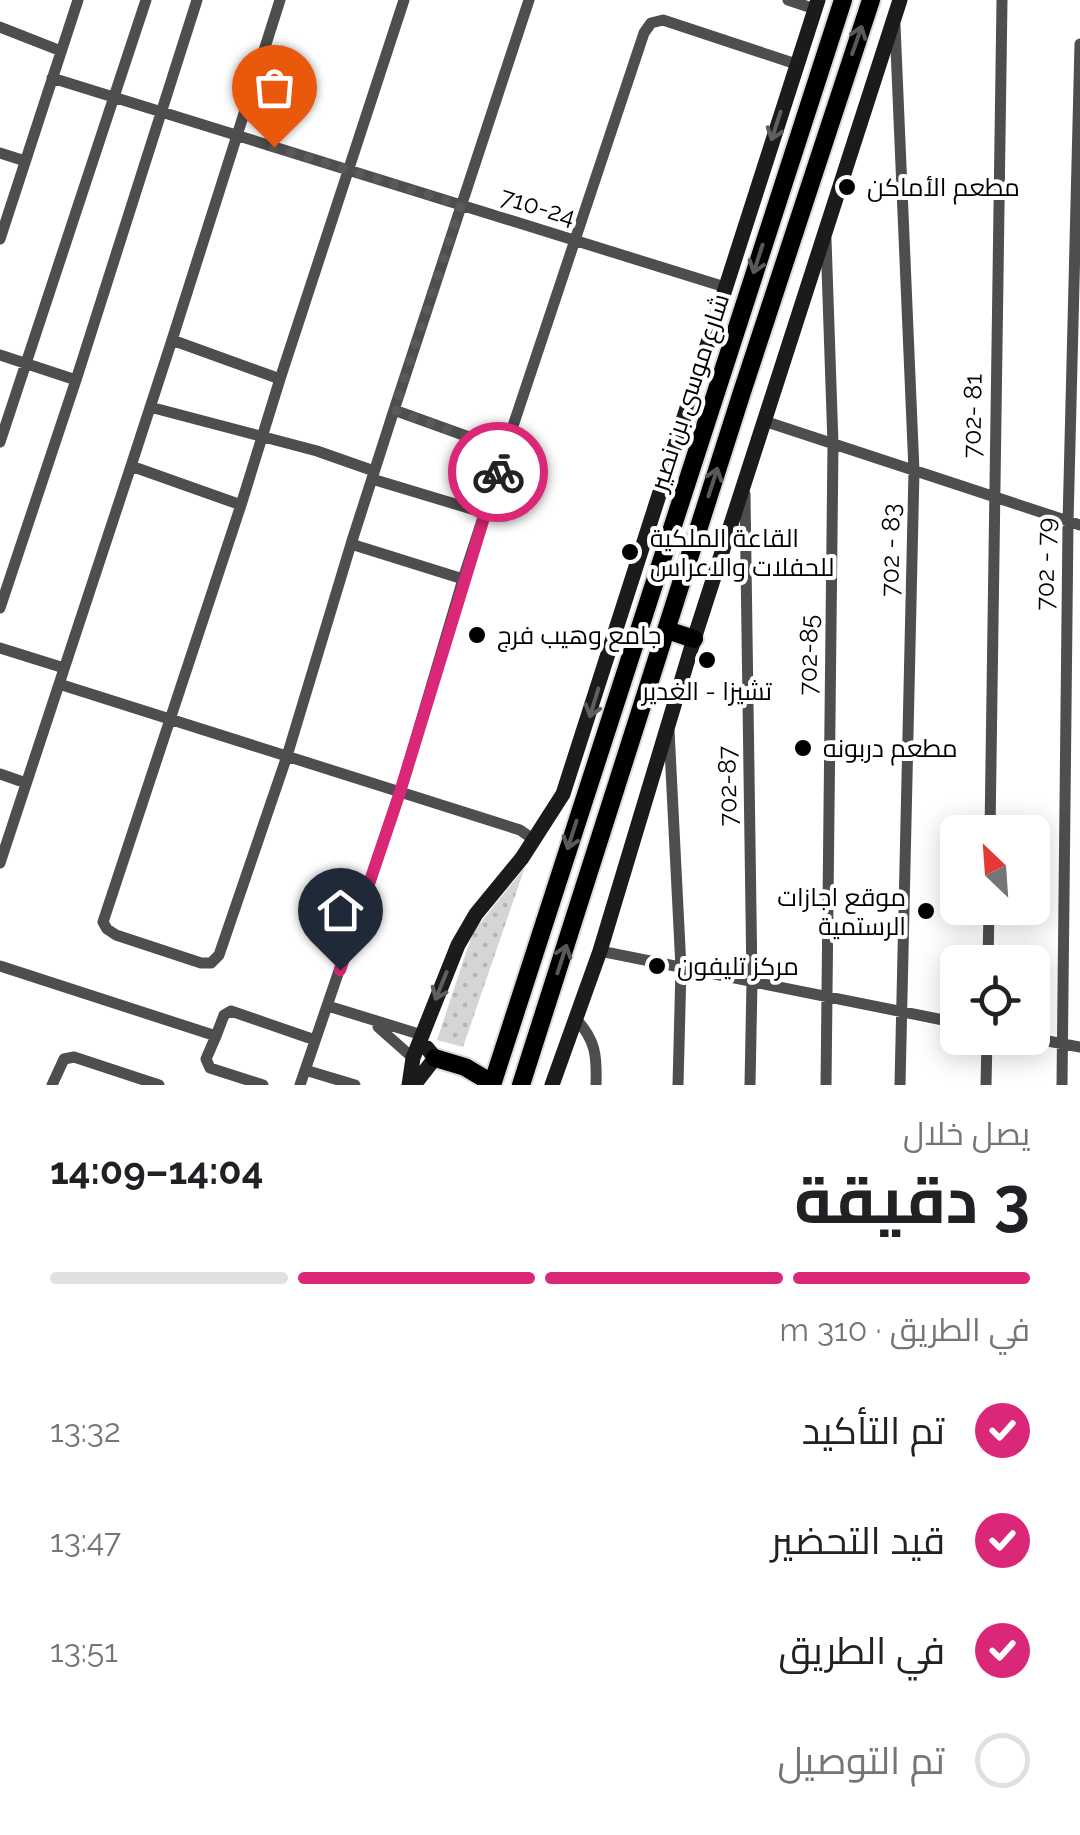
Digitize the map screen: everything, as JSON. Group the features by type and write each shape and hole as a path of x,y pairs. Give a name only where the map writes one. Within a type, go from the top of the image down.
{"main road":[{"name":"شارع موسى بن نصير","path":"492,1084 843,0"},
{"name":"شارع موسى بن نصير","path":"521,1085 871,0"},
{"path":"666,630 694,639"},
{"path":"434,1058 465,1067 492,1084"}],"street":[{"path":"0,239 78,0"},
{"path":"0,442 146,0"},
{"path":"0,608 197,0"},
{"path":"0,863 280,0"},
{"path":"404,0 103,922 116,934 200,963 211,962 219,955 287,756 373,475 529,0"},
{"path":"412,1085 413,1058 458,945 527,835 563,794 578,752 816,4 788,0"},
{"path":"552,1085 600,952 694,639 900,0"},
{"name":"702- 81","path":"990,815 1002,0"},
{"name":"702 - 83","path":"895,17 914,471 900,1085"},
{"path":"300,1085 400,792 504,450 644,33 651,23 662,20 796,64"},
{"path":"0,27 62,50"},
{"name":"702 - 79","path":"1062,1085 1080,44"},
{"name":"710-24","path":"52,78 724,287"},
{"path":"0,153 25,161"},
{"name":"702-85","path":"826,226 833,444 826,1085"},
{"path":"172,340 280,380"},
{"path":"0,356 76,380"},
{"path":"150,406 317,452 485,512"},
{"path":"394,410 504,450"},
{"path":"764,421 1074,524"},
{"path":"131,466 241,505"},
{"name":"702-87","path":"744,486 752,982 750,1085"},
{"path":"352,544 464,579"},
{"path":"0,648 64,668"},
{"path":"59,684 527,835"},
{"path":"669,729 681,968 678,1085"},
{"path":"0,774 26,783"},
{"path":"600,952 940,1019"},
{"path":"0,966 216,1036"},
{"path":"328,1006 422,1035 434,1058 412,1085"},
{"path":"263,1085 210,1068 206,1059 224,1015 231,1011 315,1040"},
{"path":"575,1018 597,1050 596,1085"},
{"path":"371,1021 413,1058"},
{"path":"1050,1042 1080,1047"},
{"path":"986,1085 987,1055"},
{"path":"52,1085 64,1060 74,1057 159,1085"},
{"path":"305,1070 354,1085"}],"shaded area":[{"path":"525,867 463,1047 437,1040 473,932"}],"way so far":[{"path":"274,147 461,205 394,410 504,450 498,472"}],"place":[{"name":"مطعم الأماكن","path":"847,187"},
{"name":"القاعة الملكية للحفلات والاعراس","path":"630,552"},
{"name":"جامع وهيب فرج","path":"477,635"},
{"name":"تشيزا - الغدير","path":"707,660"},
{"name":"مطعم دربونه","path":"803,748"},
{"name":"موقع اجازات الرستمية","path":"926,911"},
{"name":"مركز تليفون","path":"657,966"}],"route":[{"path":"340,970 400,792 498,472"}]}
